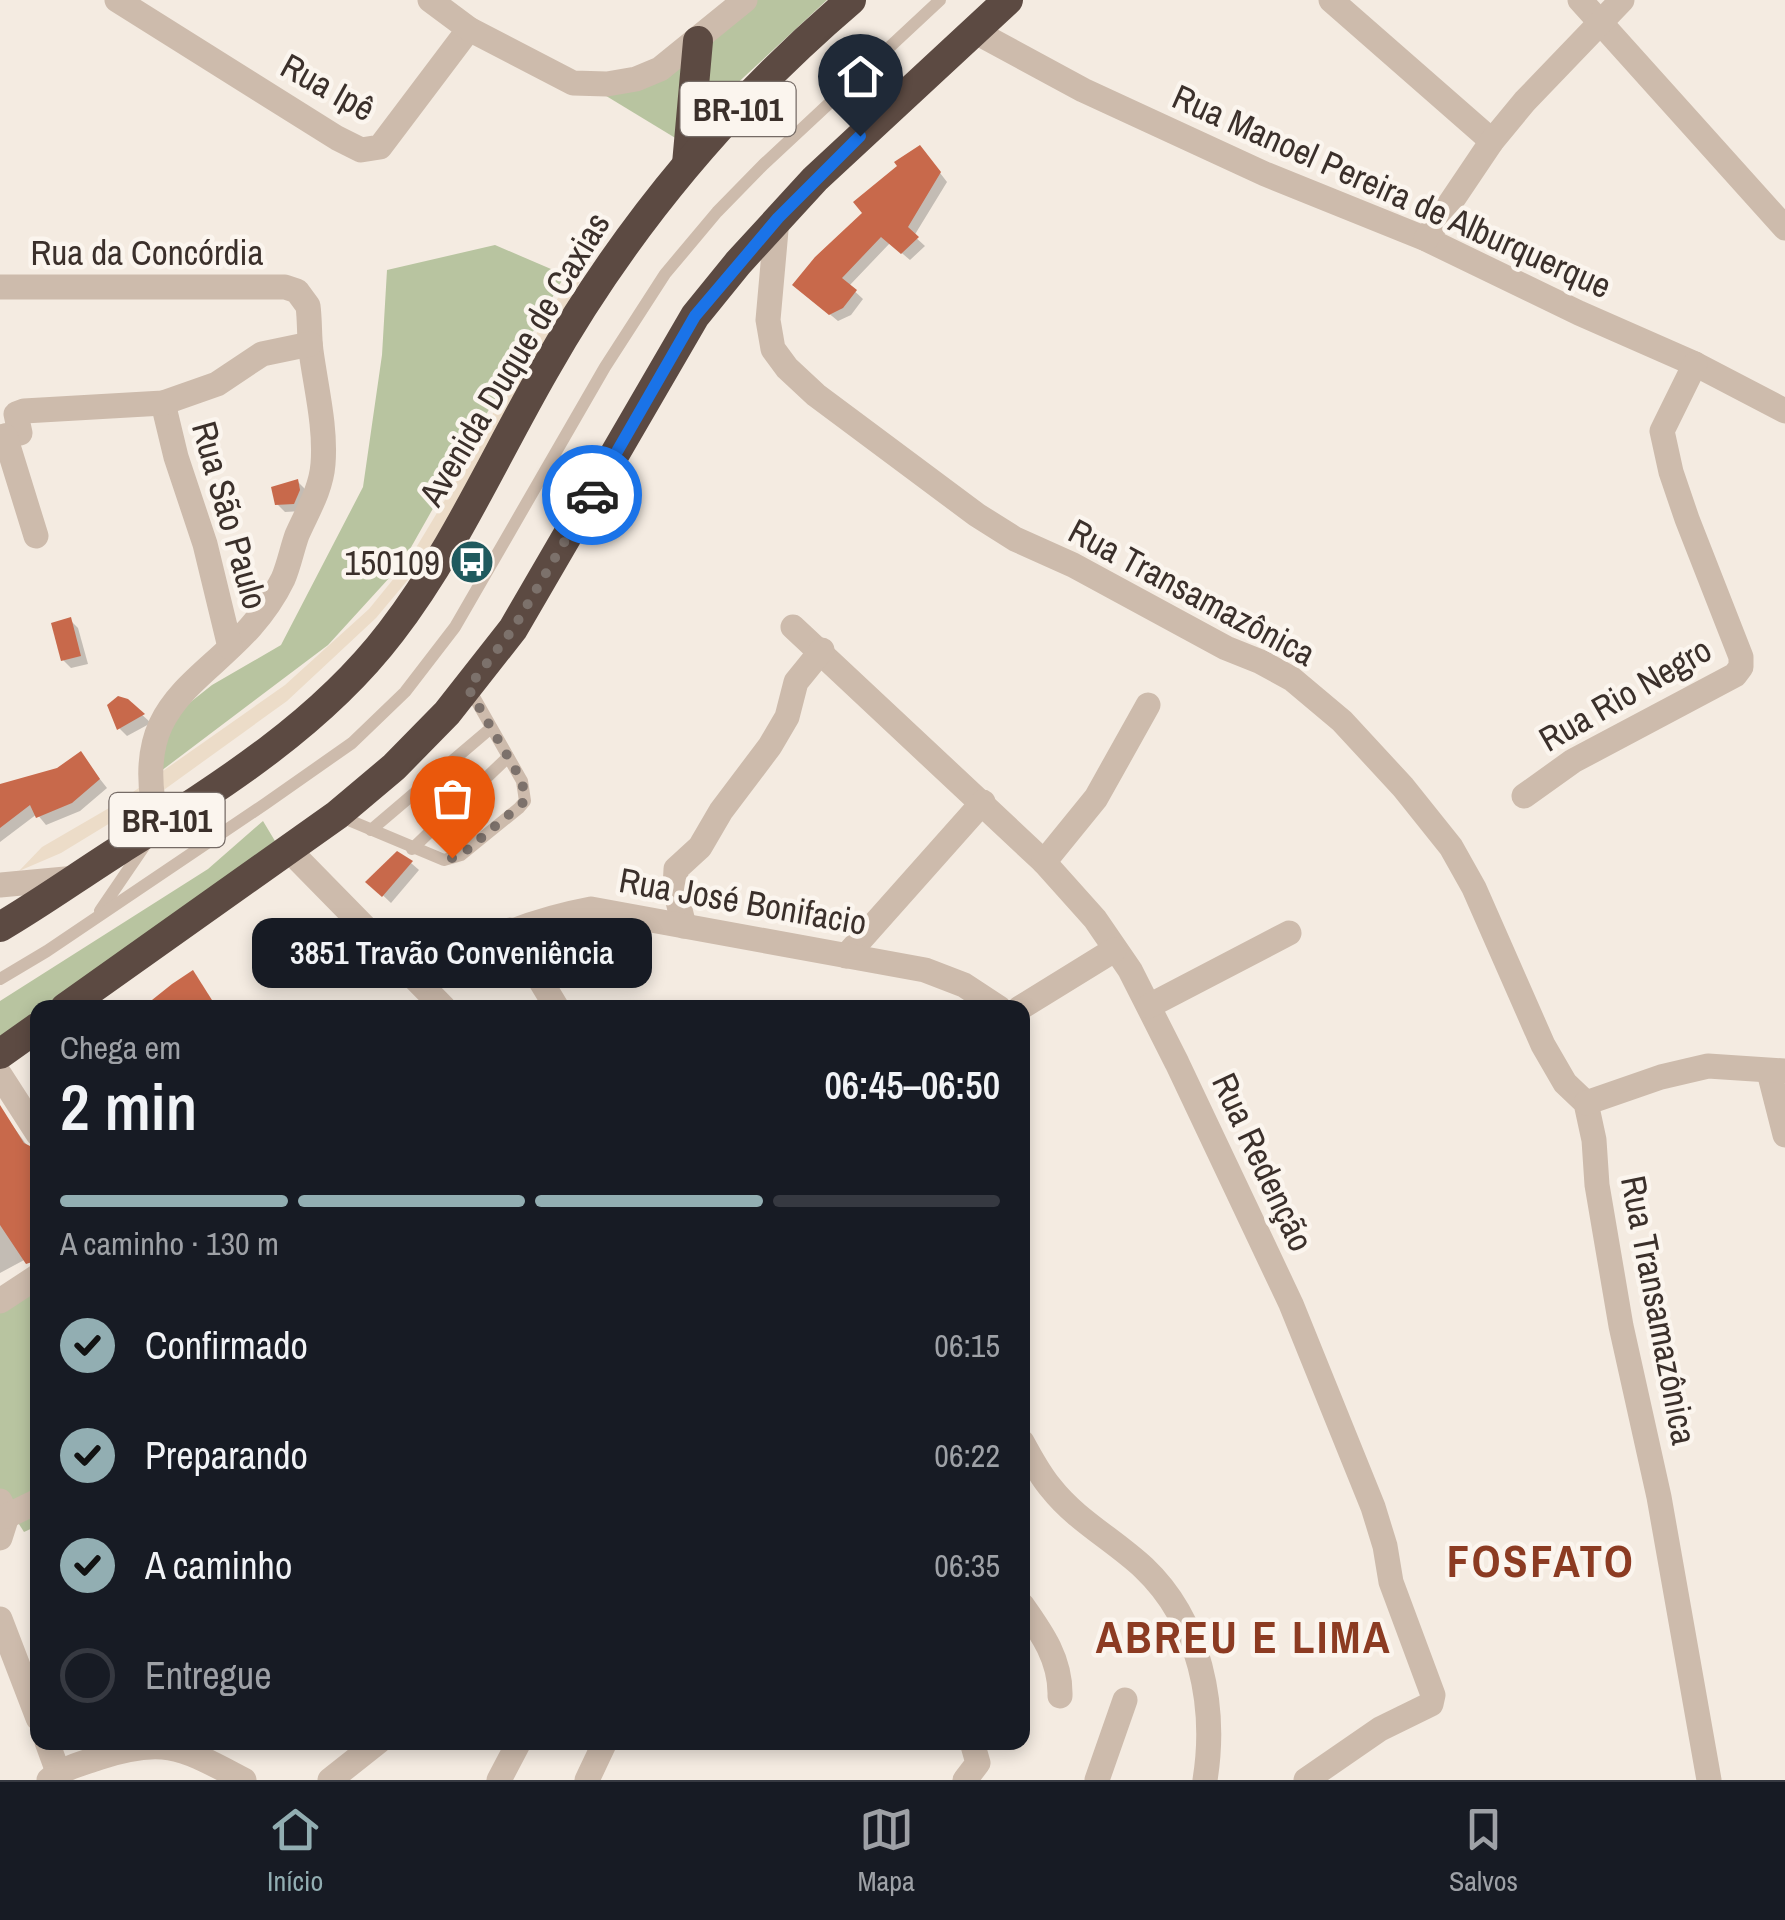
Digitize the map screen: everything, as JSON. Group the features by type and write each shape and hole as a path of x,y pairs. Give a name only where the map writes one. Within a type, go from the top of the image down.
{"highway":[{"name":"Avenida Duque de Caxias","path":"0,927 158,826 288,736 362,665 391,632 426,580 545,368 636,228 687,164 762,83 850,0"},
{"name":"BR-101","path":"76,1000 337,816 394,766 468,688 513,629 695,316 814,179 1008,0"},
{"path":"687,164 698,41"},
{"path":"0,1054 30,1033"}],"street":[{"name":"Rua Ipê","path":"117,0 337,138 368,151 380,147 469,29"},
{"path":"430,0 469,29 573,83 608,84 660,70 698,41 728,5"},
{"path":"1331,0 1492,141"},
{"path":"1580,0 1785,228"},
{"path":"1426,239 1492,141 1622,0"},
{"name":"Rua Manoel Pereira de Alburquerque","path":"974,30 1083,90 1264,174 1426,239 1785,410"},
{"name":"Rua Transamazônica","path":"778,218 768,320 773,348 787,368 816,395 977,516 1292,679 1342,721 1403,786 1451,847 1474,888 1543,1045 1565,1084 1586,1103 1621,1326 1659,1497 1709,1780"},
{"name":"Rua da Concórdia","path":"0,287 286,287 298,292 308,306 323,442 318,491 283,578 261,614 171,704 157,728 148,770 158,826"},
{"path":"36,536 3,437 20,433 16,414 24,410 163,403 217,384 262,354 310,344"},
{"name":"Rua Rio Negro","path":"1524,796 1573,761 1734,675 1741,667 1741,657 1671,472 1662,432 1695,364"},
{"name":"Rua São Paulo","path":"163,403 230,647"},
{"name":"Rua Redenção","path":"793,627 983,802 1095,919 1149,1006 1291,1304 1373,1506 1391,1582 1434,1695 1431,1704 1380,1729 1306,1780"},
{"path":"684,926 676,869 700,846 770,746 787,716 796,682 822,650"},
{"path":"1044,862 1096,798 1148,705"},
{"path":"846,956 983,802"},
{"path":"288,849 437,1000"},
{"path":"0,885 76,878"},
{"name":"Rua José Bonifacio","path":"420,980 510,930 591,909 925,970 964,985 987,1000"},
{"path":"510,930 553,1000"},
{"path":"1149,1006 1288,933"},
{"path":"1030,1002 1114,950"},
{"path":"1586,1103 1661,1077 1708,1066 1777,1072 1785,1135"},
{"path":"0,1074 30,1121"},
{"path":"0,1301 30,1281"},
{"path":"1030,1455 1052,1490 1144,1568 1182,1617 1200,1665 1211,1714 1205,1780"},
{"path":"2,1518 30,1504"},
{"path":"1030,1617 1050,1648 1060,1678 1060,1696"},
{"path":"0,1619 30,1697"},
{"path":"1097,1780 1125,1700"},
{"path":"49,1750 54,1776 128,1750"},
{"path":"195,1750 244,1780"},
{"path":"330,1780 368,1750"},
{"path":"499,1780 515,1750"},
{"path":"587,1780 601,1750"},
{"path":"965,1780 978,1763 974,1750"}],"lane":[{"path":"0,979 95,919 352,742 405,692 455,628 604,367 665,274 764,164 940,0"},
{"path":"337,816 444,860 461,855 518,808 525,801 525,794 468,688"},
{"path":"371,830 491,728"},
{"path":"412,849 508,758"},
{"path":"95,919 158,826"}],"green space":[{"path":"756,0 827,0 677,139 598,91"},
{"path":"495,245 565,275 401,565 328,645 157,774 144,739 212,685 281,645 363,487 382,355 387,270"},
{"path":"263,821 275,841 60,1000 30,1000 30,1022 0,1042 0,1001 208,869"},
{"path":"30,1277 30,1529 24,1532 0,1494 0,1294"}],"shaded area":[{"path":"605,236 463,493 417,569 376,618 287,701 161,792 61,853 19,871 42,847 116,804 285,685 369,609 408,561 543,322 571,277"}],"building":[{"path":"920,145 941,172 908,227 919,237 901,254 881,237 842,278 857,290 843,308 829,315 792,285 815,257 862,213 853,202 897,166 894,162"},
{"path":"298,479 300,490 294,504 275,505 271,487"},
{"path":"71,617 81,656 61,661 51,623"},
{"path":"118,696 128,699 145,714 117,730 107,705"},
{"path":"81,751 100,779 72,803 36,818 30,805 0,828 0,784 57,768"},
{"path":"397,851 413,861 382,897 365,882"},
{"path":"193,970 212,1000 152,1000"},
{"path":"0,1105 24,1143 30,1146 30,1263 26,1264 0,1225"}],"way so far":[{"path":"452,858 461,855 525,801 522,781 468,688 513,629 592,495"}],"place":[{"name":"150109","path":"472,562"},
{"name":"3851 Travão Conveniência","path":"452,858"}],"district":[{"name":"FOSFATO","path":"1541,1560"},
{"name":"ABREU E LIMA","path":"1244,1636"}],"route":[{"path":"592,495 695,316 778,218 860,136"}]}
